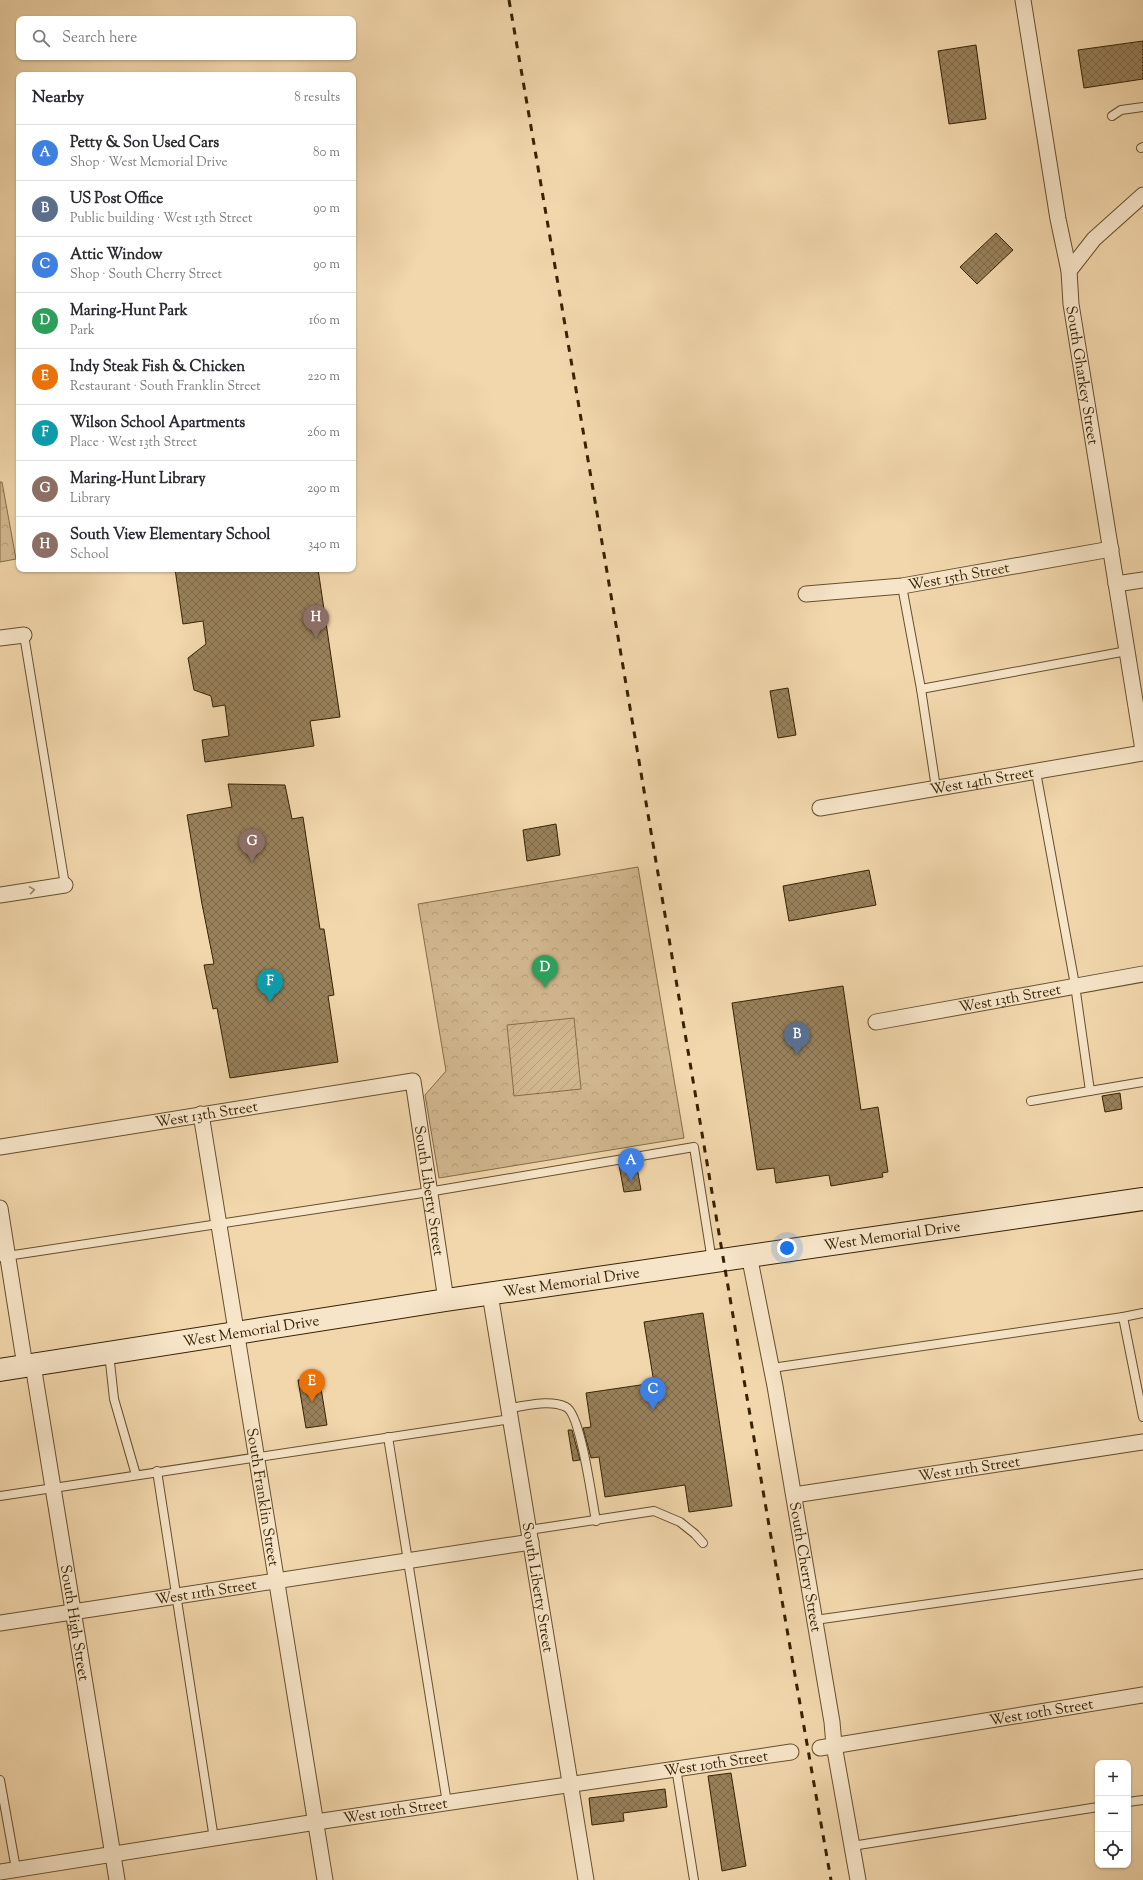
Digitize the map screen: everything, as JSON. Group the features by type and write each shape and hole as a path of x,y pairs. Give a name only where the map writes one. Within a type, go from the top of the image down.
{"main road":[{"name":"West Memorial Drive","path":"0,1370 446,1300 1143,1199"}],"street":[{"name":"South Gharkey Street","path":"1023,0 1057,215 1069,271 1071,304 1143,750"},
{"path":"1069,271 1094,239 1143,195"},
{"name":"West 15th Street","path":"806,594 902,586 1111,549"},
{"path":"1116,584 1143,580"},
{"path":"0,638 24,635"},
{"name":"West 14th Street","path":"820,808 1143,754"},
{"path":"0,895 65,885"},
{"name":"West 13th Street","path":"876,1022 1075,985 1143,974"},
{"name":"West 13th Street","path":"0,1146 413,1081"},
{"name":"South Liberty Street","path":"413,1081 446,1300"},
{"name":"South Franklin Street","path":"201,1114 325,1880"},
{"name":"South High Street","path":"0,1208 4,1256 29,1365 53,1487 116,1880"},
{"name":"South Cherry Street","path":"749,1255 772,1368 832,1722 827,1747 852,1846 858,1880"},
{"name":"South Liberty Street","path":"490,1294 586,1880"},
{"name":"West 11th Street","path":"794,1494 1143,1442"},
{"name":"West 11th Street","path":"0,1623 407,1561 530,1536"},
{"name":"West 10th Street","path":"827,1747 1143,1695"},
{"name":"West 10th Street","path":"0,1872 316,1822 791,1752"}],"lane":[{"path":"1112,116 1121,110 1143,107"},
{"path":"902,586 921,689 936,788"},
{"path":"24,635 65,885"},
{"path":"921,689 1127,651"},
{"path":"1036,772 1075,985 1090,1091"},
{"path":"1031,1101 1143,1082"},
{"path":"4,1256 430,1192 694,1148 712,1261"},
{"path":"772,1368 1143,1313"},
{"path":"1123,1317 1143,1417"},
{"path":"109,1353 114,1399 136,1475"},
{"path":"0,1496 388,1437 510,1414 553,1402 568,1408 574,1417 581,1438 596,1521"},
{"path":"388,1437 447,1803"},
{"path":"157,1471 214,1839"},
{"path":"530,1536 596,1521 654,1511 680,1522 695,1534 703,1543"},
{"path":"815,1620 1143,1574"},
{"path":"676,1768 694,1880"},
{"path":"0,1780 16,1870"},
{"path":"1131,1802 1143,1800"},
{"path":"852,1846 1095,1807"}],"green space":[{"path":"0,482 2,482 16,559 0,562"},
{"path":"638,867 684,1138 439,1178 425,1095 446,1071 418,904"},
{"path":"574,1018 581,1089 514,1096 507,1025"}],"building":[{"path":"1143,41 1143,79 1084,88 1078,50"},
{"path":"976,45 986,119 949,124 938,51"},
{"path":"996,233 1013,250 977,284 960,267"},
{"path":"175,572 318,572 340,717 310,721 314,746 205,762 202,740 229,736 225,705 213,707 211,696 194,690 188,658 206,644 203,621 183,624"},
{"path":"788,688 796,735 778,738 770,691"},
{"path":"228,784 285,785 292,819 303,817 320,929 324,929 334,995 328,996 338,1062 230,1078 217,1008 213,1009 204,965 214,964 187,815 232,807"},
{"path":"556,824 560,855 527,861 523,830"},
{"path":"869,870 876,905 789,921 783,886"},
{"path":"843,986 861,1110 878,1107 888,1172 882,1173 883,1177 831,1186 829,1175 776,1183 774,1168 757,1170 732,1003"},
{"path":"1120,1093 1122,1109 1105,1112 1102,1096"},
{"path":"636,1162 641,1190 624,1192 619,1165"},
{"path":"703,1313 732,1506 689,1512 685,1485 605,1497 599,1457 591,1458 583,1428 591,1427 586,1393 654,1383 644,1322"},
{"path":"319,1376 327,1425 306,1428 298,1380"},
{"path":"568,1430 572,1430 580,1460 573,1461"},
{"path":"731,1773 746,1866 722,1871 708,1776"},
{"path":"665,1789 667,1807 623,1813 624,1821 592,1825 589,1798"}],"railway":[{"path":"509,0 749,1410 831,1880"}],"place":[{"name":"South View Elementary School","path":"316,638"},
{"name":"Maring-Hunt Library","path":"252,862"},
{"name":"Maring-Hunt Park","path":"545,988"},
{"name":"Wilson School Apartments","path":"270,1002"},
{"name":"US Post Office","path":"797,1055"},
{"name":"Petty & Son Used Cars","path":"631,1181"},
{"name":"Indy Steak Fish & Chicken","path":"312,1402"},
{"name":"Attic Window","path":"653,1410"}]}
